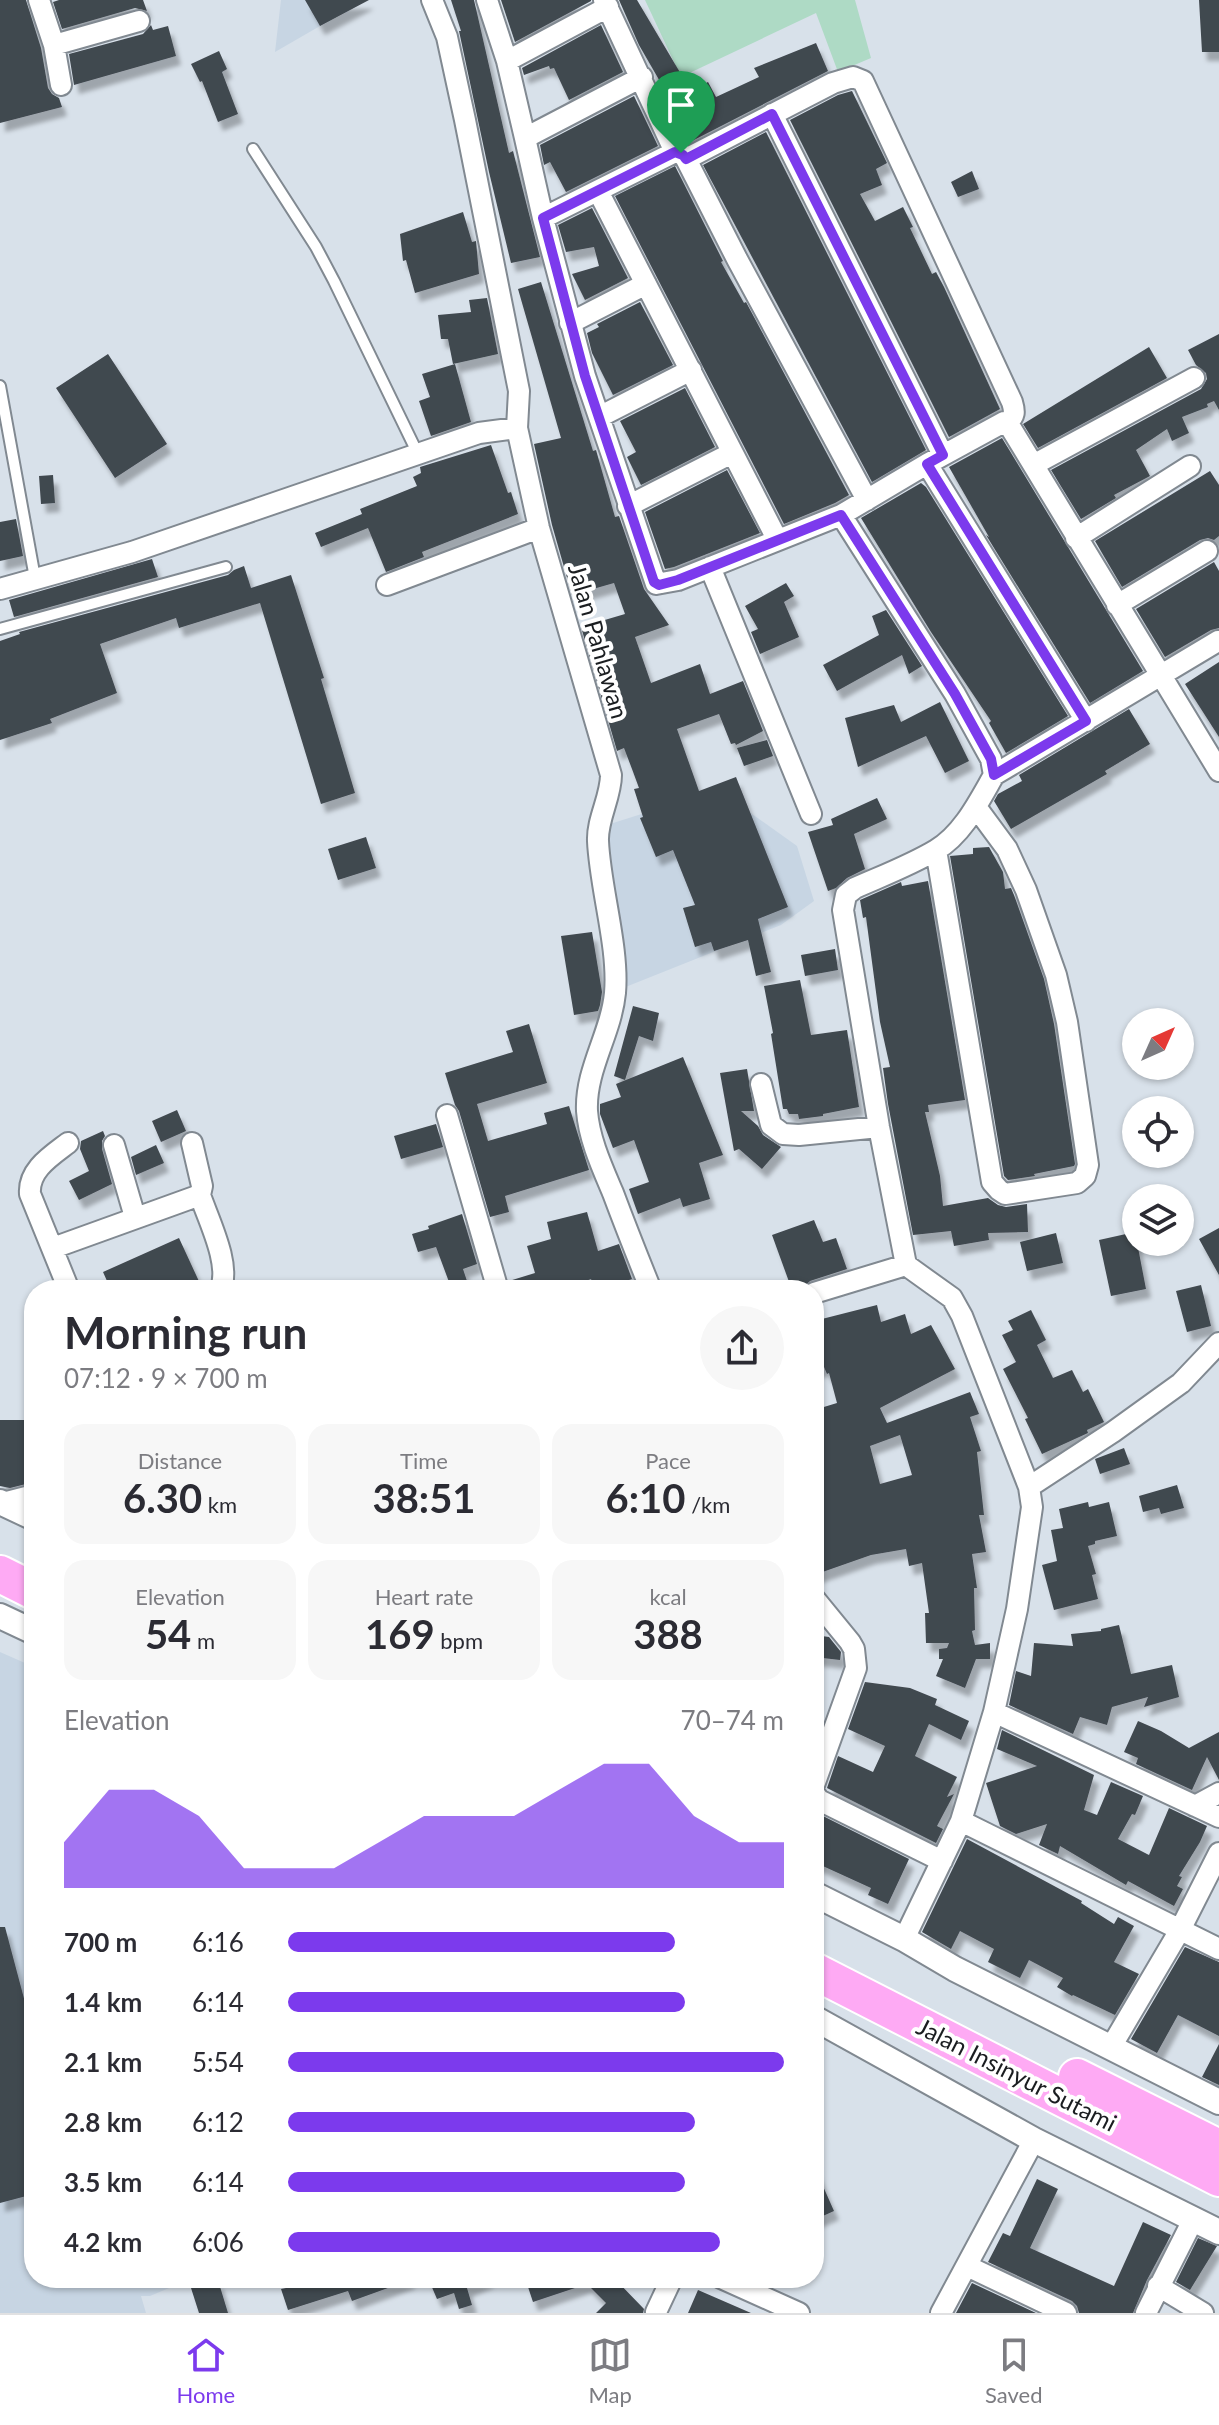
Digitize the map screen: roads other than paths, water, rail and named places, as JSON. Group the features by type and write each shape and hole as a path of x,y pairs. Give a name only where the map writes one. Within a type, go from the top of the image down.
{"highway":[{"path":"0,1547 24,1558"},
{"path":"0,1574 24,1586"},
{"name":"Jalan Insinyur Sutami","path":"824,1952 1219,2148"},
{"name":"Jalan Insinyur Sutami","path":"824,1976 1219,2178"}],"street":[{"path":"39,0 59,44 61,85"},
{"name":"Jalan Pahlawan","path":"432,0 447,37 468,135 519,391 517,428 539,528 611,775 611,786 597,836 615,992 608,1025 588,1084 587,1113 602,1166 647,1280"},
{"path":"487,0 507,61 543,218 570,323 656,584 678,580 841,515 1013,418 1015,411 1012,402 863,81 853,77 833,83 543,218"},
{"path":"507,61 606,3 680,156 867,500"},
{"path":"59,44 139,21"},
{"path":"525,138 642,77"},
{"path":"772,114 935,460 1086,721"},
{"path":"598,191 777,539"},
{"path":"570,323 646,284"},
{"path":"599,417 691,370"},
{"path":"1035,464 1194,378"},
{"path":"1007,423 1035,464 1076,538 1219,771"},
{"path":"0,589 147,547 479,433 517,428"},
{"path":"628,506 732,453"},
{"path":"1076,538 1190,466"},
{"path":"841,515 955,694 991,759 994,775"},
{"path":"387,585 539,528"},
{"path":"1117,605 1207,551"},
{"path":"710,567 811,814"},
{"path":"904,1939 961,1821 994,1712 1017,1609 1032,1507 1029,1487 962,1316 952,1298 906,1265 879,1127 843,910 844,900 855,888 936,850 950,840 976,807 994,775 1218,641"},
{"path":"936,850 992,1182 1005,1194 1077,1183 1085,1176 1088,1165 1067,1022 1056,975 1026,890 1007,849 976,807"},
{"path":"761,1084 771,1125 783,1134 879,1127"},
{"path":"447,1115 495,1280"},
{"path":"65,1280 29,1186 35,1172 68,1143"},
{"path":"192,1143 202,1186 200,1195 223,1264 224,1280"},
{"path":"114,1145 135,1217"},
{"path":"53,1248 200,1195"},
{"path":"824,1290 906,1265"},
{"path":"1029,1487 1181,1383 1219,1343"},
{"path":"2,1502 24,1497"},
{"path":"2,1502 24,1513"},
{"path":"824,1610 850,1642 856,1658 856,1668 824,1732"},
{"path":"0,1616 24,1627"},
{"path":"994,1712 1219,1817"},
{"path":"1195,1806 1219,1793"},
{"path":"824,1802 942,1861"},
{"path":"961,1821 1219,1949"},
{"path":"1111,2047 1180,1930 1219,1853"},
{"path":"824,1899 1219,2102"},
{"path":"824,2024 1034,2140 1219,2232"},
{"path":"941,2313 1034,2140"},
{"path":"1146,2313 1193,2220"},
{"path":"967,2266 1066,2313"},
{"path":"1158,2286 1203,2313"},
{"path":"657,2313 668,2288"},
{"path":"743,2288 799,2313"}],"lane":[{"path":"253,149 328,270 418,454"},
{"path":"0,386 35,578"},
{"path":"0,629 226,567"}]}
